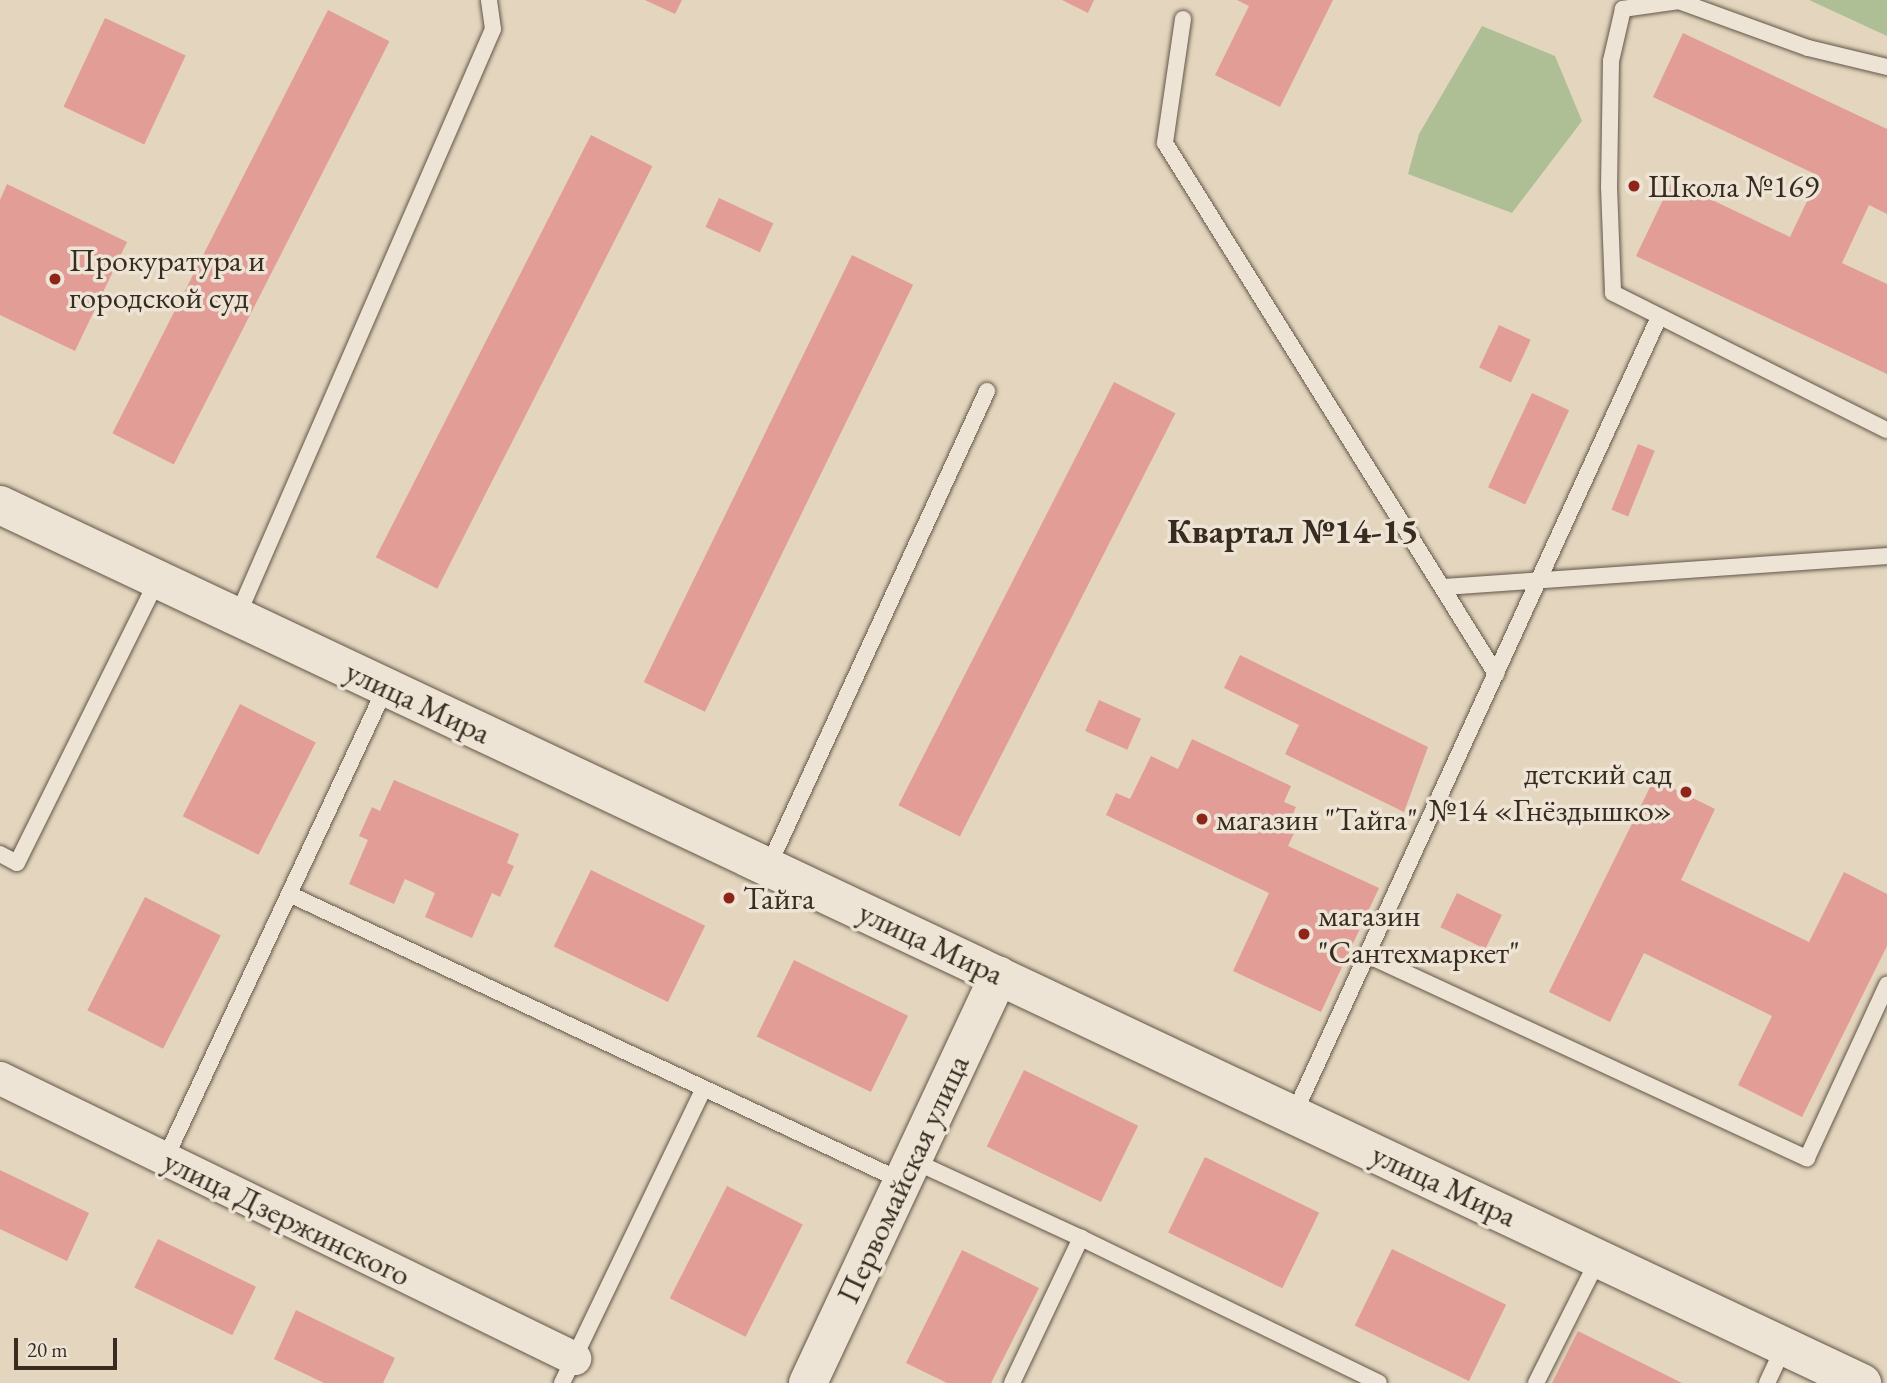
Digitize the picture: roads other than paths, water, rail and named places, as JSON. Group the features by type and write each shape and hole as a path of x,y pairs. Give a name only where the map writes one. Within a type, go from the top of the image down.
{"street":[{"name":"улица Мира","path":"0,505 1862,1383"},
{"name":"Первомайская улица","path":"808,1383 999,975"},
{"name":"улица Дзержинского","path":"0,1078 165,1158 568,1371"}],"lane":[{"path":"237,617 494,29 489,0"},
{"path":"1887,67 1808,48 1679,1 1623,9 1611,61 1613,293 1887,430"},
{"path":"1183,19 1165,144 1445,587 1496,674"},
{"path":"1294,1115 1659,317"},
{"path":"768,867 987,391"},
{"path":"1445,587 1537,584 1887,556"},
{"path":"0,854 17,863 158,579"},
{"path":"165,1158 386,687"},
{"path":"289,894 704,1088 1081,1238 1378,1383"},
{"path":"1367,955 1807,1158 1887,985"},
{"path":"568,1371 704,1088"},
{"path":"1012,1383 1081,1238"},
{"path":"1536,1383 1599,1258"},
{"path":"1767,1383 1784,1347"}],"place":[{"name":"Школа №169","path":"1634,186"},
{"name":"Прокуратура и городской суд","path":"55,279"},
{"name":"детский сад №14 «Гнёздышко»","path":"1686,792"},
{"name":"магазин \"Тайга\"","path":"1202,819"},
{"name":"Тайга","path":"729,898"},
{"name":"магазин \"Сантехмаркет\"","path":"1304,934"}],"district":[{"name":"Квартал №14-15","path":"1293,531"}]}
